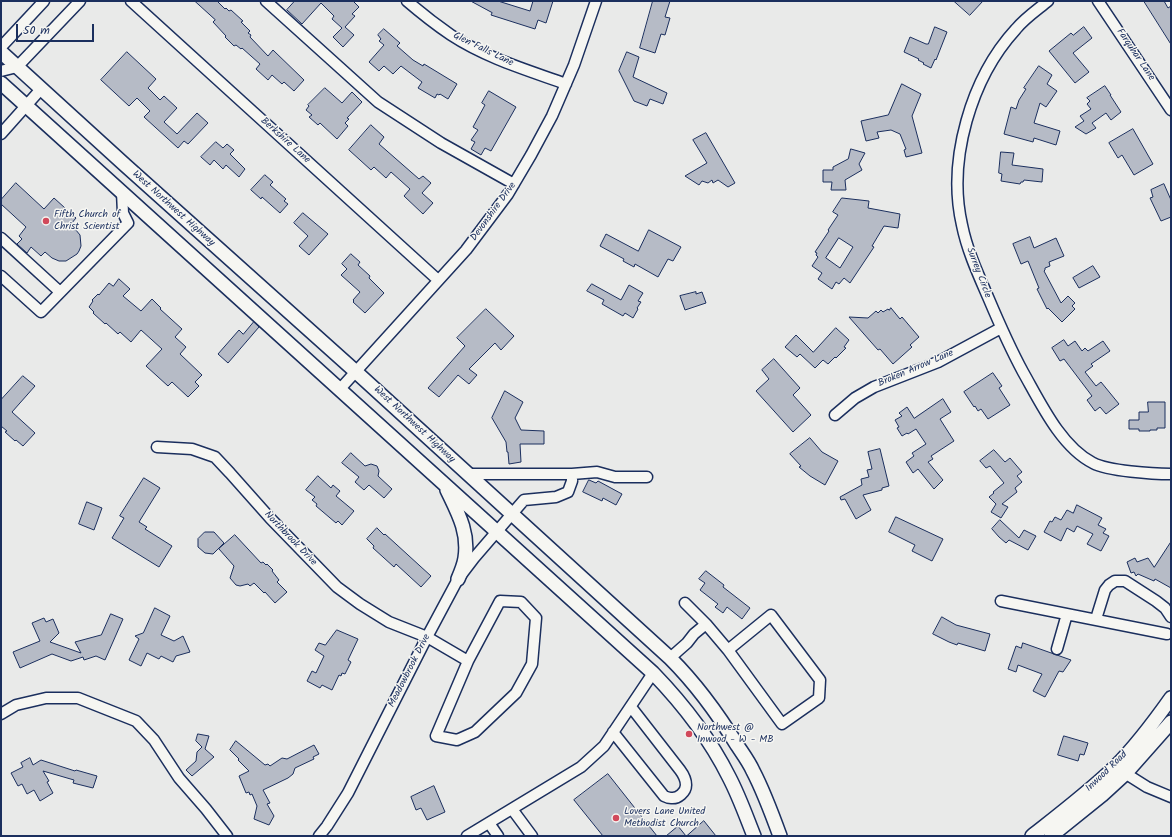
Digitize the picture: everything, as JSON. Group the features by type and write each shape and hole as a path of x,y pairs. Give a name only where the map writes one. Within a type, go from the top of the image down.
{"main road":[{"name":"West Northwest Highway","path":"1,52 355,371 670,658 710,704 740,749 756,776 780,836"},
{"path":"1,83 653,673 680,702 712,747 739,797 754,836"},
{"path":"443,483 461,518 465,531 465,559 458,579"},
{"path":"653,673 670,658"},
{"name":"Inwood Road","path":"1051,836 1102,795 1171,698"},
{"name":"Inwood Road","path":"1032,836 1072,804 1121,770 1171,722"}],"street":[{"path":"1,47 44,1"},
{"path":"1,71 17,67 80,1"},
{"name":"Berkshire Lane","path":"131,1 438,280"},
{"path":"266,1 378,102 441,143 514,184"},
{"name":"Glen Falls Lane","path":"407,1 423,15 452,35 482,52 518,67 566,84"},
{"name":"Devonshire Drive","path":"340,389 466,250 508,194 552,116 574,65 596,1"},
{"name":"Surrey Circle","path":"1048,1 1016,28 1001,46 975,94 968,113 960,150 958,200 962,225 979,276 1013,354 1044,410 1064,439 1092,463 1102,467 1128,471 1171,474"},
{"name":"Farquhar Lane","path":"1098,1 1171,110"},
{"path":"1,134 41,89"},
{"path":"1,276 41,312 128,223 123,213 122,192"},
{"path":"1,238 60,292"},
{"name":"Broken Arrow Lane","path":"835,415 855,398 874,387 938,362 1001,328"},
{"name":"Northbrook Drive","path":"157,447 192,448 215,457 270,518 337,588 389,622 427,637 468,661"},
{"path":"467,474 572,474 597,472 615,478 647,477"},
{"name":"Meadowbrook Drive","path":"319,836 348,793 458,579 496,531 524,500 556,497 568,492 572,481 572,474"},
{"path":"1001,600 1169,634 1171,619 1165,608 1125,581 1115,581 1105,590 1096,619"},
{"path":"500,601 521,602 536,618 532,664 516,693 476,732 457,740 436,736 453,695 468,661 500,601"},
{"path":"685,602 728,650 782,724 819,698 820,680 771,615 728,650"},
{"path":"1057,649 1067,614"},
{"path":"670,658 706,624"},
{"path":"467,836 581,767 604,746 653,673"},
{"path":"1,714 16,705 46,698 78,698 136,721 154,740 179,778 227,836"},
{"path":"613,732 664,796 671,798 678,797 684,792 687,786 685,778 680,770 630,707"},
{"path":"1121,770 1147,787 1171,797"},
{"path":"512,809 532,836"},
{"path":"489,823 498,836"}],"building":[{"path":"195,1 217,1 225,9 226,8 229,11 231,10 243,21 241,22 250,31 248,33 251,35 250,37 268,56 273,50 304,80 294,91 284,82 282,84 272,75 268,80 256,69 260,64 242,48 241,49 236,45 234,46 213,22 215,20"},
{"path":"295,1 353,1 359,7 352,14 355,16 345,27 354,35 343,47 333,37 342,28 332,19 334,16 321,3 302,24 287,10"},
{"path":"471,1 498,1 530,11 533,1 553,1 546,23 538,20 535,29 491,15 492,13"},
{"path":"653,1 670,1 665,17 670,18 665,35 661,34 655,53 640,48"},
{"path":"954,1 983,1 970,15"},
{"path":"1144,1 1164,1 1168,8 1171,6 1171,44"},
{"path":"935,27 947,32 936,60 935,59 931,68 923,64 924,63 918,60 919,59 904,52 910,37 928,44"},
{"path":"1084,27 1092,38 1073,53 1089,72 1075,83 1049,51 1071,33 1073,35"},
{"path":"384,29 400,43 397,46 413,60 423,66 424,64 457,84 448,99 440,94 437,94 435,98 418,88 422,82 401,66 393,74 384,66 379,71 369,62 384,45 379,41 381,39 378,35"},
{"path":"127,52 156,79 148,88 160,100 164,96 177,108 164,122 177,134 197,113 208,123 188,144 184,141 178,148 144,117 150,111 137,98 129,106 101,80"},
{"path":"627,52 639,57 633,77 667,93 663,104 650,99 647,106 634,101 619,71"},
{"path":"1039,66 1052,75 1047,84 1057,91 1046,107 1040,103 1034,123 1060,131 1056,145 1034,138 1033,142 1004,134 1011,107 1016,109 1019,100 1026,89 1024,88"},
{"path":"902,84 921,94 912,116 922,153 906,157 904,150 906,149 900,134 891,130 877,132 879,138 866,141 861,121 888,115"},
{"path":"1105,86 1121,112 1111,120 1106,113 1092,123 1096,128 1086,134 1075,127 1084,121 1080,116 1091,109 1087,104 1090,101 1087,98"},
{"path":"325,88 342,103 352,92 362,102 347,118 349,119 345,123 348,126 337,139 320,123 318,125 309,117 312,115 306,110 309,106 308,105"},
{"path":"489,91 516,107 491,151 485,148 481,155 471,149 475,142 471,140 478,130 473,127 485,105 482,103"},
{"path":"371,125 384,137 379,144 419,179 423,176 431,183 422,193 433,203 423,214 404,196 410,189 391,172 386,178 374,167 371,170 349,150"},
{"path":"1133,129 1153,164 1134,175 1122,155 1118,158 1109,143"},
{"path":"706,133 735,183 728,187 718,180 713,183 712,180 708,183 702,181 699,185 685,176 707,163 693,140"},
{"path":"216,142 223,148 227,144 234,150 230,154 245,169 239,177 226,165 223,169 214,160 210,165 201,157"},
{"path":"851,149 865,153 859,164 862,170 845,180 846,190 831,190 832,182 823,182 823,170 833,170 833,167 848,159"},
{"path":"1001,152 1014,153 1012,165 1043,169 1042,182 1024,180 1020,184 1001,181 1002,174 999,173"},
{"path":"265,175 273,182 270,185 286,199 284,201 288,204 280,213 262,197 261,199 251,190"},
{"name":"Fifth Church of Christ Scientist","path":"16,183 44,209 54,198 76,218 71,224 80,235 81,246 77,254 66,261 59,261 52,258 45,252 41,256 31,247 27,253 17,244 22,239 19,236 26,227 1,204 1,200"},
{"path":"1164,184 1171,200 1171,217 1161,221 1150,198 1153,197 1151,190"},
{"path":"842,198 869,201 868,208 900,214 898,228 884,226 872,246 874,247 850,283 844,278 839,284 836,282 832,289 818,279 822,273 812,266 818,257 816,255 817,253 815,252 838,215 833,212","holes":["839,238 853,247 840,268 826,258"]},
{"path":"303,213 328,234 309,255 299,246 308,236 294,223"},
{"path":"649,230 681,247 673,261 668,259 658,277 635,264 634,267 623,261 624,259 600,246 606,234 638,251"},
{"path":"1030,237 1034,248 1056,238 1064,256 1049,262 1050,266 1045,268 1044,271 1061,303 1068,296 1075,303 1072,306 1075,309 1062,322 1048,308 1047,309 1037,289 1039,288 1028,261 1021,264 1013,244"},
{"path":"351,254 360,262 358,265 370,276 369,278 384,293 365,313 353,302 360,292 341,275 347,269 342,264"},
{"path":"1093,266 1100,277 1079,288 1073,278"},
{"path":"119,279 130,289 123,296 141,311 152,299 161,308 160,309 182,329 175,337 186,347 180,354 202,375 195,382 199,386 188,397 172,382 168,386 146,366 162,349 141,330 131,342 120,332 118,334 106,323 105,324 89,307 93,301 92,300 98,294 99,295 109,283 113,286"},
{"path":"592,284 621,300 629,285 643,293 638,301 641,302 633,318 625,313 623,316 602,304 604,300 587,291"},
{"path":"696,292 696,294 702,292 706,303 685,310 680,296"},
{"path":"891,308 900,319 902,317 919,337 910,345 912,347 893,364 880,349 878,350 849,317 868,318 876,311 878,313 881,310 883,312"},
{"path":"486,309 514,336 501,350 495,343 469,369 477,375 469,384 458,375 439,397 428,388 465,346 457,338"},
{"path":"254,322 259,327 228,363 218,354 239,330 243,334"},
{"path":"836,328 849,340 844,347 846,348 828,364 823,360 815,368 800,354 797,357 785,347 796,335 813,352"},
{"path":"1064,340 1068,346 1075,341 1082,351 1085,348 1088,351 1103,341 1110,351 1091,364 1093,366 1085,372 1096,386 1101,382 1119,404 1106,414 1100,407 1095,411 1087,400 1092,396 1064,359 1060,361 1052,348"},
{"path":"774,359 800,388 793,395 811,415 793,432 756,391 769,379 762,370"},
{"path":"993,373 1002,386 999,388 1010,405 988,419 981,409 978,411 975,406 974,407 964,392"},
{"path":"23,376 35,386 12,412 35,433 23,446 5,432 7,431 1,426 1,400"},
{"path":"505,391 523,402 515,418 521,430 544,431 544,444 520,444 521,462 509,464 506,442 492,418"},
{"path":"943,399 951,412 940,419 954,441 931,456 933,459 928,462 943,480 934,489 918,469 913,473 906,462 914,456 912,453 926,444 916,429 902,436 897,428 899,427 895,420 902,416 899,413 907,407 914,418"},
{"path":"1148,402 1165,402 1165,428 1157,428 1157,430 1150,431 1129,429 1129,420 1139,420 1139,412 1148,412"},
{"path":"810,438 822,452 838,461 825,485 799,467 801,466 790,454"},
{"path":"880,449 889,486 882,488 882,490 863,495 871,510 856,519 845,499 841,500 840,497 862,485 861,479 869,477 867,470 872,469 868,452"},
{"path":"994,450 1005,462 1010,458 1022,472 1017,476 1022,482 1015,488 1017,492 1002,504 1008,507 1001,518 991,512 996,504 989,497 1004,483 990,466 986,468 980,461"},
{"path":"351,453 365,466 371,464 377,466 379,471 378,476 392,489 384,498 369,485 364,490 355,482 359,477 342,463"},
{"path":"318,476 331,488 333,485 340,491 336,496 354,511 342,525 338,521 336,523 316,506 317,504 312,500 315,497 306,490"},
{"path":"144,478 160,488 139,522 147,527 145,529 172,546 159,567 112,538 124,518 120,516"},
{"path":"589,480 596,483 598,481 622,494 616,505 603,498 602,501 583,492"},
{"path":"87,502 102,508 94,530 79,524"},
{"path":"1077,505 1102,518 1098,525 1106,529 1103,533 1109,536 1101,551 1087,544 1093,534 1077,526 1074,532 1067,528 1061,541 1044,532 1050,521 1052,522 1055,517 1061,520 1067,510 1073,513"},
{"path":"896,517 943,539 932,561 912,551 915,545 889,532"},
{"path":"1000,520 1019,538 1024,530 1036,536 1028,550 1009,540 1006,543 999,537 992,529"},
{"path":"377,528 431,576 421,587 396,564 394,567 373,548 374,546 367,539"},
{"path":"205,532 214,532 224,543 213,554 205,553 198,547 198,539"},
{"path":"235,535 261,563 263,562 266,565 267,564 273,570 272,571 279,580 277,582 287,592 275,603 254,583 250,586 248,584 240,586 236,585 230,578 234,566 219,549"},
{"path":"1171,542 1171,588 1155,579 1154,581 1138,574 1136,576 1134,572 1131,573 1127,562 1135,558 1137,562 1148,558 1154,567"},
{"path":"706,571 724,585 723,587 750,608 742,619 727,607 723,613 715,607 718,604 700,590 705,583 699,579"},
{"path":"155,608 170,616 161,635 174,641 183,636 190,652 176,656 173,662 161,656 159,659 147,653 141,666 129,660 139,639 135,636 143,633"},
{"path":"111,614 123,619 105,660 96,656 84,660 83,657 71,661 52,654 20,668 13,652 40,641 32,623 44,618 46,622 53,619 59,633 50,642 81,653 75,642 101,635"},
{"path":"942,617 956,625 990,634 985,651 958,643 957,645 933,634"},
{"path":"337,630 358,639 348,660 351,662 345,674 342,673 341,676 339,675 332,690 322,685 320,688 307,681 312,671 316,673 324,656 315,650 319,643 325,645"},
{"path":"1023,643 1071,660 1063,672 1059,671 1045,697 1033,691 1042,674 1018,665 1016,672 1008,669 1016,646 1021,648"},
{"path":"198,734 209,736 205,749 214,757 192,776 186,770 196,761 197,752 202,747 196,741"},
{"path":"1064,736 1088,743 1084,755 1080,754 1078,761 1058,755"},
{"path":"236,741 265,765 268,764 270,766 282,758 287,759 314,745 319,754 313,757 314,759 295,768 293,774 288,778 263,790 270,803 267,804 274,816 269,825 254,819 257,806 252,794 250,795 249,792 246,793 239,776 249,771 230,750"},
{"path":"30,758 33,765 41,760 75,771 97,776 93,788 73,783 74,780 43,771 49,781 47,782 53,793 40,801 34,790 27,794 22,784 18,786 11,773 23,767 21,763"},
{"name":"Lovers Lane United Methodist Church","path":"608,774 657,836 603,836 574,800"},
{"path":"434,786 445,812 427,820 421,808 416,810 411,797"},
{"name":"Lovers Lane United Methodist Church","path":"704,821 716,836 686,836"},
{"path":"678,826 686,836 666,836"}],"place":[{"name":"Fifth Church of Christ Scientist","path":"46,221"},
{"name":"Northwest @ Inwood - W - MB","path":"689,734"},
{"name":"Lovers Lane United Methodist Church","path":"616,818"}]}
